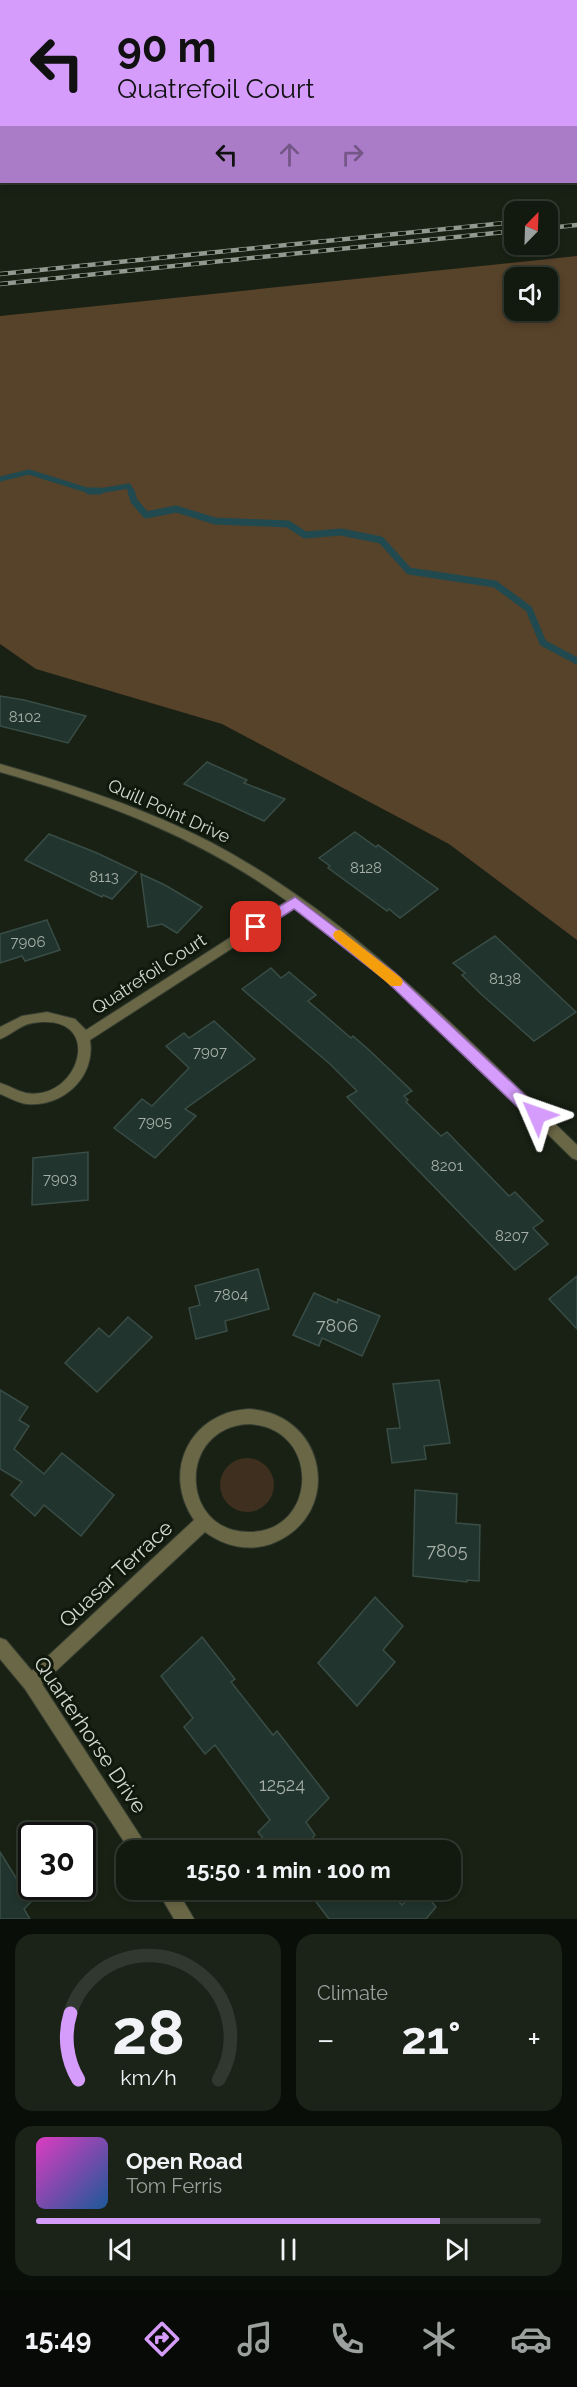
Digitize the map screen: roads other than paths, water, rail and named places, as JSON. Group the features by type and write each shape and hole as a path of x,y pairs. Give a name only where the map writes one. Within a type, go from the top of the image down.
{"street":[{"name":"Quill Point Drive","path":"0,768 93,797 159,822 236,861 295,902 390,976 577,1154"},
{"name":"Quatrefoil Court","path":"83,1038 295,902"},
{"name":"Quatrefoil Court","path":"0,1034 19,1021 35,1017 50,1017 64,1021 75,1028 83,1038 87,1050 86,1062 79,1075 69,1086 55,1094 39,1098 23,1098 9,1094 0,1088"},
{"path":"260,1415 277,1421 292,1432 304,1448 310,1466 311,1485 305,1504 293,1521 277,1533 259,1539 239,1540 220,1533 205,1521 193,1505 188,1486 189,1467 195,1448 207,1433 223,1422 240,1416 260,1415"},
{"name":"Quasar Terrace","path":"32,1683 205,1521"},
{"name":"Quarterhorse Drive","path":"0,1647 32,1683 134,1840"},
{"path":"173,1900 185,1919"}],"waterway":[{"path":"0,479 29,472 90,491"},
{"path":"99,491 129,486 131,492"},
{"path":"90,491 99,491"},
{"path":"90,491 99,491"},
{"path":"131,491 134,501 146,515 176,509 215,521 288,524 305,535 341,532 381,540 409,571 495,584 529,609 543,643 577,661"}],"railway":[{"path":"0,274 504,223"},
{"path":"558,227 577,225"},
{"path":"0,284 504,232"}]}
